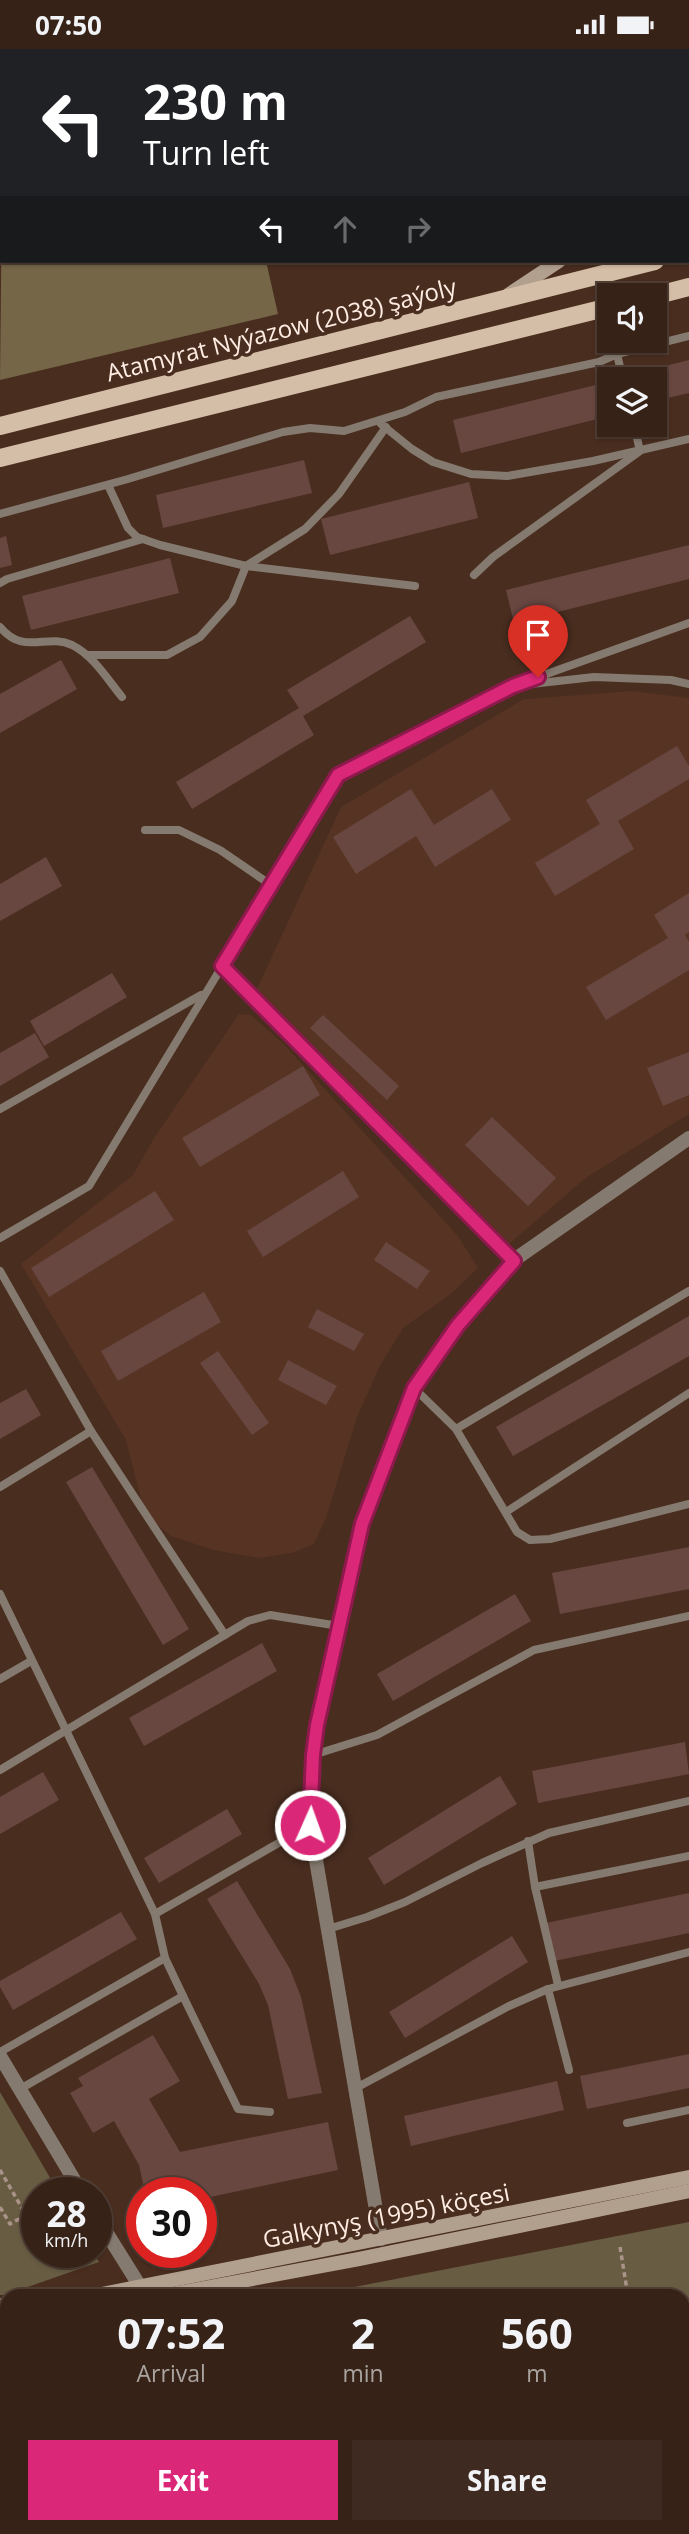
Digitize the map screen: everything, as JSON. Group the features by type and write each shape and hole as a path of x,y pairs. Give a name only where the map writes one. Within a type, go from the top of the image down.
{"main road":[{"path":"504,297 556,263"},
{"name":"Atamyrat Nyýazow (2038) şaýoly","path":"0,426 647,263"},
{"path":"667,293 689,287"},
{"path":"0,458 597,310"},
{"name":"Galkynyş (1995) köçesi","path":"156,2289 381,2239 689,2177"},
{"name":"Galkynyş (1995) köçesi","path":"199,2289 689,2191"}],"street":[{"path":"381,2239 310,1825 317,1725 362,1524 414,1388 458,1325 514,1261 687,1143"},
{"path":"0,2054 72,2177"},
{"path":"112,2242 141,2289"}],"lane":[{"path":"0,514 108,485 283,432 310,428 344,431 405,412 436,397 599,362 617,354 689,336"},
{"path":"617,354 620,367"},
{"path":"376,421 433,462 471,474 507,477 689,439"},
{"path":"87,655 167,655 200,637 232,601 246,566 305,529 339,494 386,427"},
{"path":"636,437 639,451"},
{"path":"474,575 494,557 639,451"},
{"path":"108,485 128,528 143,539 246,566 415,586"},
{"path":"0,583 143,539"},
{"path":"0,1238 89,1186 338,775 513,686 689,622"},
{"path":"0,627 18,642 37,644 58,641 71,645 87,655 122,697"},
{"path":"513,686 594,677 671,680 689,684"},
{"path":"145,830 179,829 220,850 271,885"},
{"path":"222,966 514,1261"},
{"path":"0,1109 203,994"},
{"path":"0,1271 91,1431 225,1635"},
{"path":"456,1429 689,1291"},
{"path":"414,1388 456,1429 517,1532 530,1540 550,1539 689,1504"},
{"path":"506,1512 689,1393"},
{"path":"0,1487 91,1431"},
{"path":"0,1594 155,1914 165,1958 239,2109 270,2112"},
{"path":"0,1770 248,1621 270,1615 339,1626"},
{"path":"313,1755 377,1735 534,1650 689,1616"},
{"path":"0,1679 31,1661"},
{"path":"328,1929 404,1902 528,1842 577,1825 689,1801"},
{"path":"155,1914 310,1825"},
{"path":"528,1842 558,1985"},
{"path":"536,1887 689,1856"},
{"path":"354,2089 509,2006 548,1989 689,1952"},
{"path":"0,2054 165,1958"},
{"path":"548,1989 569,2070"},
{"path":"20,2089 183,1996"},
{"path":"627,2123 689,2110"}],"path":[{"path":"0,2170 26,2215 10,2224 0,2207"},
{"path":"620,2247 627,2289"}],"shaded area":[{"path":"1,263 266,263 278,314 0,380"},
{"path":"632,691 689,698 689,1114 587,1177 509,1244 257,989 341,807 524,699"},
{"path":"239,1014 251,1015 283,1043 458,1236 478,1268 452,1293 403,1328 380,1366 357,1417 326,1518 314,1544 292,1553 259,1558 213,1550 171,1536 145,1515 126,1440 21,1264 133,1175 154,1138"},
{"path":"0,2092 50,2177 21,2177 21,2268 82,2268 22,2289 0,2289"},
{"path":"689,2222 689,2289 344,2289"}],"building":[{"path":"689,360 689,393 667,398 667,367 661,367"},
{"path":"597,385 597,419 461,453 453,420"},
{"path":"304,460 312,493 163,528 156,495"},
{"path":"469,482 478,518 330,555 321,519"},
{"path":"6,536 12,565 0,568 0,538"},
{"path":"689,545 689,579 514,623 506,590"},
{"path":"170,558 179,593 31,630 22,596"},
{"path":"410,616 426,642 303,716 314,735 192,809 176,782 299,708 287,690"},
{"path":"61,660 77,689 0,733 0,694"},
{"path":"677,746 689,766 689,779 618,821 634,849 555,896 535,863 600,824 586,800"},
{"path":"411,789 434,825 492,789 511,820 435,867 416,836 356,874 333,837"},
{"path":"46,857 62,886 0,921 0,884"},
{"path":"689,893 689,932 685,935 689,942 689,970 606,1020 586,987 668,938 654,915"},
{"path":"112,973 127,997 44,1046 30,1021"},
{"path":"323,1015 399,1086 387,1100 310,1028"},
{"path":"35,1033 49,1057 0,1086 0,1053"},
{"path":"689,1052 689,1095 663,1106 647,1068"},
{"path":"303,1066 320,1095 200,1167 182,1138"},
{"path":"492,1117 556,1178 528,1206 465,1145"},
{"path":"343,1171 359,1197 263,1257 247,1231"},
{"path":"155,1191 174,1220 49,1297 31,1268"},
{"path":"386,1242 430,1271 417,1289 374,1260"},
{"path":"204,1292 221,1322 118,1381 101,1351"},
{"path":"317,1309 364,1334 354,1351 308,1327"},
{"path":"689,1316 689,1356 513,1456 496,1427"},
{"path":"218,1351 269,1423 252,1435 200,1363"},
{"path":"288,1360 337,1386 326,1405 278,1380"},
{"path":"26,1389 41,1415 0,1439 0,1403"},
{"path":"92,1467 189,1629 163,1645 66,1482"},
{"path":"689,1547 689,1589 560,1614 552,1573"},
{"path":"515,1594 531,1621 393,1701 377,1674"},
{"path":"262,1643 277,1671 144,1746 129,1718"},
{"path":"685,1742 689,1774 538,1803 532,1771"},
{"path":"43,1772 59,1800 0,1834 0,1797"},
{"path":"500,1776 517,1804 384,1885 368,1858"},
{"path":"227,1809 242,1834 159,1883 144,1858"},
{"path":"237,1881 290,1969 301,1997 322,2093 288,2099 268,2005 259,1984 207,1899"},
{"path":"689,1893 689,1933 554,1961 546,1923"},
{"path":"121,1912 137,1939 13,2010 0,1987 0,1981"},
{"path":"512,1936 528,1962 405,2038 389,2012"},
{"path":"153,2035 180,2081 149,2099 180,2152 328,2122 338,2170 217,2196 217,2177 142,2177 139,2165 114,2121 93,2133 70,2093 83,2086 78,2078"},
{"path":"689,2054 689,2088 587,2109 580,2076"},
{"path":"557,2081 564,2110 411,2146 404,2116"}],"route":[{"path":"310,1825 317,1725 362,1524 418,1381 458,1325 514,1261 222,966 338,775 513,686 538,677"}]}
